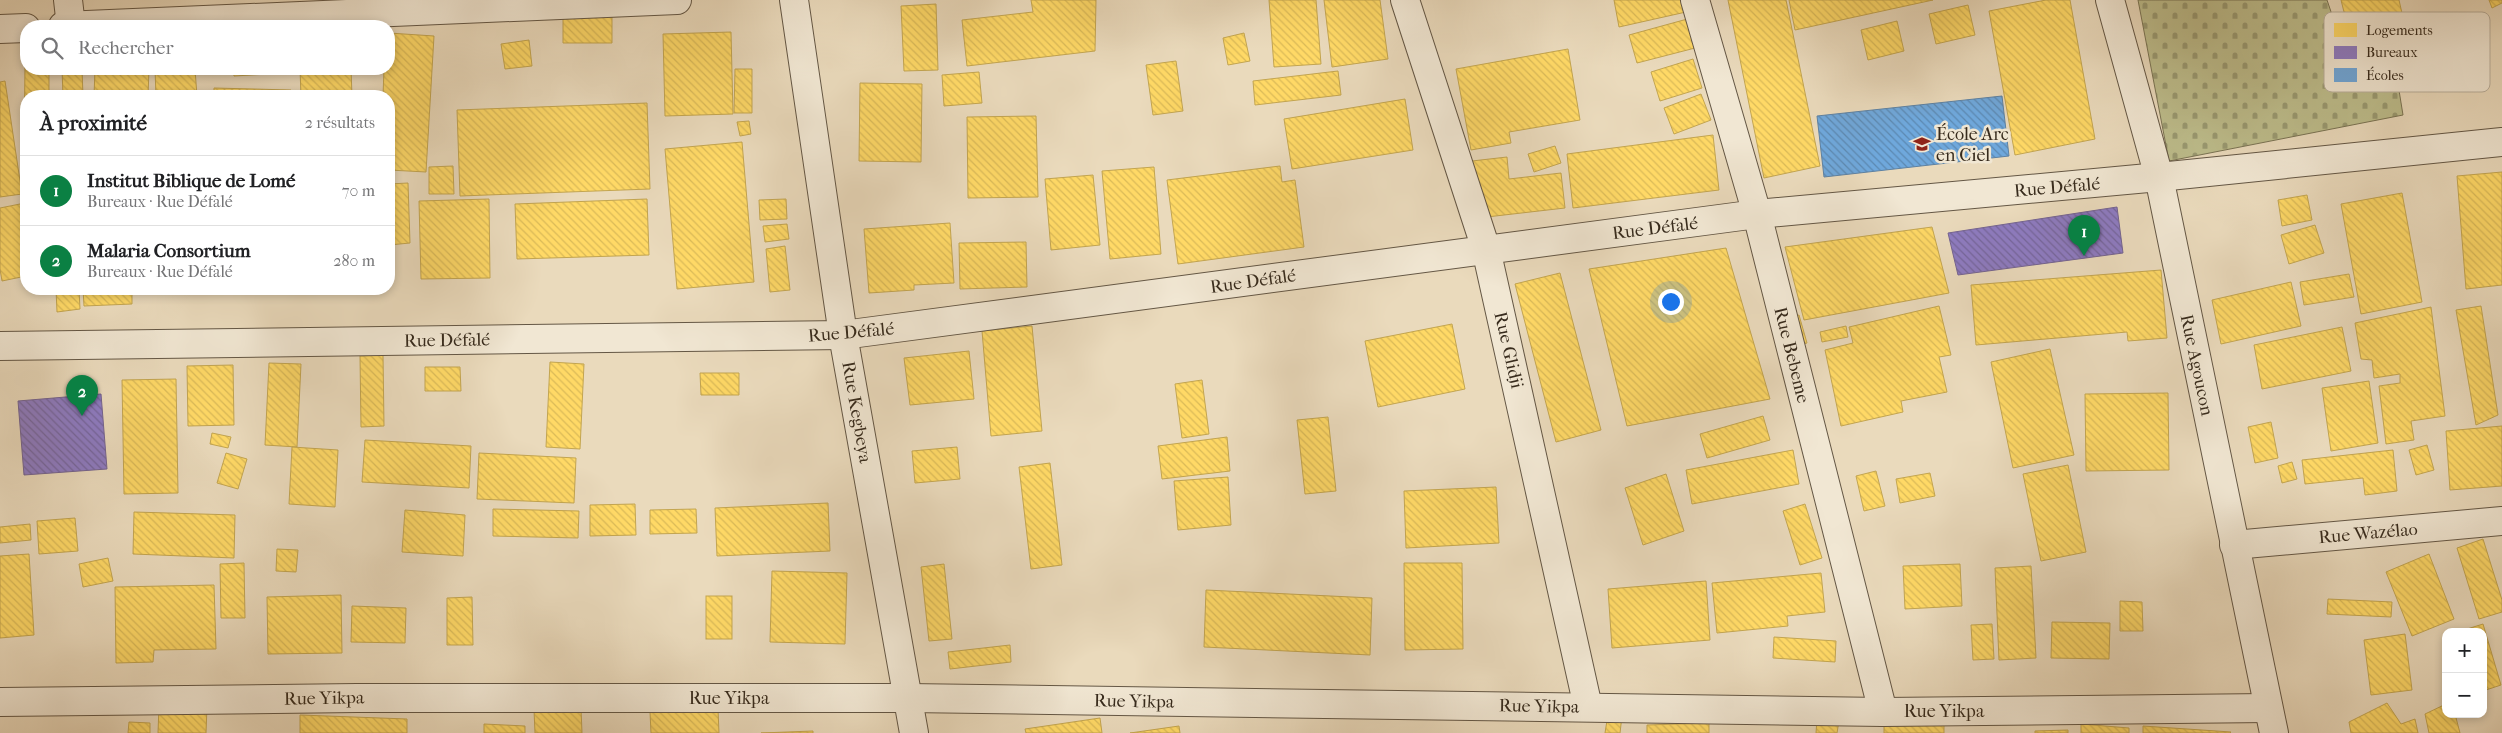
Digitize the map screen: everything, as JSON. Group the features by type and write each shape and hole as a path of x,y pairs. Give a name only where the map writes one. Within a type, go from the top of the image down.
{"street":[{"path":"68,0 70,20"},
{"path":"211,20 677,0"},
{"name":"Rue Kegbeya","path":"794,0 844,335 914,733"},
{"name":"Rue Glidji","path":"1405,0 1486,249 1588,707"},
{"name":"Rue Bebeme","path":"1695,0 1756,214 1882,712"},
{"name":"Rue Agoucon","path":"2110,0 2159,177 2271,721"},
{"path":"0,29 20,28"},
{"name":"Rue Défalé","path":"0,346 844,335 1756,214 2159,177 2502,142"},
{"name":"Rue Wazélao","path":"2234,545 2502,521"},
{"name":"Rue Yikpa","path":"0,702 356,698 908,698 1588,707 2271,721"}],"green space":[{"path":"2138,0 2327,0 2331,12 2324,12 2324,92 2399,92 2403,115 2169,161"}],"building: Logements":[{"path":"1031,0 1096,0 1095,51 967,66 962,20 1033,12"},
{"path":"1269,0 1316,0 1321,64 1274,67"},
{"path":"1324,0 1380,0 1388,59 1332,67"},
{"path":"1614,0 1684,0 1686,12 1619,27"},
{"path":"1728,0 1786,0 1820,166 1764,178"},
{"path":"1789,0 1933,0 1795,30"},
{"path":"2046,0 2070,0 2095,139 2015,155 1989,11"},
{"path":"2341,0 2399,0 2402,12 2344,12"},
{"path":"2489,0 2502,0 2502,3 2492,8"},
{"path":"936,4 938,70 904,71 901,6"},
{"path":"1968,5 1975,35 1936,44 1929,14"},
{"path":"612,12 612,43 563,43 563,13"},
{"path":"1691,18 1699,47 1637,63 1629,35"},
{"path":"1897,21 1904,51 1868,60 1861,30"},
{"path":"731,32 733,114 665,116 663,34"},
{"path":"395,33 434,36 426,172 395,170 395,90 383,90 384,75 395,75"},
{"path":"1244,33 1250,61 1228,65 1223,38"},
{"path":"529,40 532,66 505,69 501,44"},
{"path":"1568,49 1580,120 1509,132 1511,143 1471,150 1456,69"},
{"path":"1693,59 1702,88 1660,101 1651,72"},
{"path":"1176,61 1183,111 1153,115 1146,65"},
{"path":"735,69 752,69 752,113 734,113"},
{"path":"1338,71 1341,95 1255,105 1253,81"},
{"path":"979,72 982,103 944,106 942,75"},
{"path":"25,75 49,75 49,90 25,90"},
{"path":"62,75 82,75 83,90 63,90"},
{"path":"95,75 149,75 148,90 94,90"},
{"path":"155,75 195,75 197,90 156,90"},
{"path":"300,75 351,75 352,90 301,90"},
{"path":"5,81 20,181 20,194 0,197 0,82"},
{"path":"860,83 922,84 921,162 859,161"},
{"path":"214,88 291,90 214,90"},
{"path":"1701,94 1711,120 1674,134 1664,108"},
{"path":"1405,99 1413,150 1292,169 1284,119"},
{"path":"647,103 650,189 460,196 457,110"},
{"path":"1036,116 1038,197 968,198 967,117"},
{"path":"749,121 751,134 740,136 737,122"},
{"path":"1713,135 1719,190 1573,208 1567,154"},
{"path":"742,142 754,282 677,289 665,149"},
{"path":"1555,146 1561,163 1534,172 1528,154"},
{"path":"1507,157 1509,179 1561,173 1565,208 1478,218 1472,161"},
{"path":"453,166 454,194 429,194 429,167"},
{"path":"1280,166 1282,182 1295,180 1304,247 1178,264 1167,180"},
{"path":"1154,167 1161,254 1110,259 1102,171"},
{"path":"2502,172 2502,285 2466,289 2457,176"},
{"path":"1093,175 1100,245 1051,250 1045,179"},
{"path":"408,183 410,243 395,244 395,184"},
{"path":"2402,193 2422,302 2361,314 2341,204"},
{"path":"2307,195 2312,220 2282,226 2278,200"},
{"path":"489,199 490,278 421,279 419,201"},
{"path":"647,199 649,255 517,259 515,204"},
{"path":"786,199 787,219 760,220 759,200"},
{"path":"20,204 20,277 2,281 0,269 0,208"},
{"path":"950,223 954,283 914,285 914,290 869,293 864,229"},
{"path":"787,224 789,239 765,242 763,226"},
{"path":"2315,225 2324,253 2289,264 2281,235"},
{"path":"1932,227 1949,293 1804,320 1785,247"},
{"path":"1026,242 1027,287 960,289 959,243"},
{"path":"785,246 790,290 770,292 766,249"},
{"path":"1726,248 1770,399 1627,426 1589,269"},
{"path":"2161,270 2167,338 2128,341 2127,332 1976,345 1971,285"},
{"path":"1560,273 1601,430 1556,442 1515,284"},
{"path":"2349,274 2354,297 2304,305 2300,282"},
{"path":"2291,282 2301,326 2221,344 2212,300"},
{"path":"56,295 79,295 80,309 57,312"},
{"path":"83,295 132,295 132,304 84,306"},
{"path":"1939,306 1951,355 1939,357 1947,392 1901,401 1903,412 1841,426 1825,350 1853,343 1849,327"},
{"path":"2481,306 2498,415 2476,425 2456,310"},
{"path":"2431,307 2445,416 2411,421 2414,440 2386,444 2379,386 2400,383 2400,374 2374,378 2372,360 2361,359 2355,323"},
{"path":"1799,315 1807,343 1794,347 1786,319"},
{"path":"1452,324 1465,389 1378,407 1365,341"},
{"path":"1032,326 1042,431 991,436 982,331"},
{"path":"1846,326 1848,337 1822,342 1820,332"},
{"path":"2342,327 2351,371 2262,389 2254,345"},
{"path":"2050,349 2074,455 2013,468 1991,362"},
{"path":"969,351 974,399 910,405 904,358"},
{"path":"383,355 384,426 361,427 360,356"},
{"path":"550,362 584,364 580,449 546,447"},
{"path":"269,363 301,364 297,447 265,445"},
{"path":"233,365 234,425 188,426 187,366"},
{"path":"425,367 460,367 461,391 425,391"},
{"path":"700,373 739,373 739,395 701,395"},
{"path":"176,379 178,493 124,494 122,380"},
{"path":"1202,380 1209,434 1182,438 1175,384"},
{"path":"2369,381 2378,443 2331,451 2322,388"},
{"path":"2168,393 2169,470 2086,471 2085,394"},
{"path":"1763,416 1770,440 1707,458 1700,434"},
{"path":"1328,417 1336,491 1305,494 1297,420"},
{"path":"2271,422 2278,458 2255,463 2248,427"},
{"path":"2502,426 2502,486 2450,490 2446,431"},
{"path":"212,433 231,437 228,448 210,444"},
{"path":"1227,437 1230,471 1162,479 1158,446"},
{"path":"365,440 471,446 469,488 362,482"},
{"path":"2427,445 2434,470 2416,475 2409,450"},
{"path":"292,447 338,450 335,507 289,504"},
{"path":"957,447 960,479 915,483 912,451"},
{"path":"1793,450 1799,484 1692,504 1686,470"},
{"path":"2393,450 2397,491 2365,495 2363,478 2305,484 2302,460"},
{"path":"226,453 247,459 238,489 217,483"},
{"path":"479,453 576,458 574,503 477,499"},
{"path":"2292,462 2297,479 2282,483 2278,466"},
{"path":"1050,463 1062,565 1031,569 1019,467"},
{"path":"2068,465 2086,552 2041,561 2023,474"},
{"path":"1876,471 1885,506 1864,511 1856,476"},
{"path":"1930,473 1935,496 1900,503 1896,479"},
{"path":"1666,474 1684,531 1643,545 1625,488"},
{"path":"1228,477 1231,525 1178,530 1174,481"},
{"path":"1496,487 1499,543 1406,548 1404,491"},
{"path":"828,503 830,551 717,556 715,508"},
{"path":"635,504 636,535 590,536 590,505"},
{"path":"1805,504 1822,558 1800,565 1783,511"},
{"path":"493,509 579,511 578,538 493,536"},
{"path":"696,509 697,533 650,534 650,510"},
{"path":"405,510 465,515 463,556 402,552"},
{"path":"134,512 235,515 234,558 133,554"},
{"path":"75,518 78,551 39,554 37,521"},
{"path":"30,524 31,540 0,543 0,527"},
{"path":"2483,539 2502,600 2502,612 2479,619 2457,548"},
{"path":"277,549 298,550 296,572 276,571"},
{"path":"29,554 34,635 0,638 0,556"},
{"path":"2429,554 2454,619 2412,636 2386,572"},
{"path":"108,558 113,581 83,587 79,564"},
{"path":"244,563 245,618 221,618 220,564"},
{"path":"1404,563 1462,563 1463,649 1405,650"},
{"path":"944,564 952,639 929,641 921,567"},
{"path":"1960,564 1962,606 1905,609 1903,566"},
{"path":"2031,566 2036,658 1999,660 1995,568"},
{"path":"772,571 847,573 845,644 770,642"},
{"path":"1821,573 1825,612 1787,616 1788,626 1717,633 1712,583"},
{"path":"1706,581 1710,640 1612,648 1608,589"},
{"path":"214,585 216,649 154,650 153,662 116,663 115,587"},
{"path":"1206,590 1372,598 1370,655 1204,647"},
{"path":"341,595 342,653 268,654 267,597"},
{"path":"706,596 732,596 732,639 706,639"},
{"path":"472,597 473,645 447,645 447,598"},
{"path":"2328,599 2392,602 2391,617 2327,614"},
{"path":"2120,601 2142,602 2143,631 2120,631"},
{"path":"352,606 406,608 405,643 351,642"},
{"path":"2052,622 2110,623 2109,659 2051,658"},
{"path":"1992,624 1994,659 1973,660 1971,625"},
{"path":"2483,624 2484,628 2470,628"},
{"path":"2405,634 2412,690 2371,695 2364,640"},
{"path":"1774,637 1836,641 1835,662 1773,658"},
{"path":"2487,638 2501,685 2487,690"},
{"path":"1010,645 1011,662 950,669 948,652"},
{"path":"2387,703 2401,724 2415,719 2418,733 2351,733 2349,722"},
{"path":"159,705 207,706 206,733 158,733"},
{"path":"2442,706 2442,718 2456,718 2460,733 2429,733 2425,714"},
{"path":"581,708 582,733 535,733 534,710"},
{"path":"718,709 719,733 651,733 650,712"},
{"path":"1608,714 1622,716 1620,733 1605,733"},
{"path":"300,715 407,719 407,733 300,733"},
{"path":"1100,718 1102,733 1026,733 1025,729"},
{"path":"1817,719 1839,721 1837,733 1816,733"},
{"path":"129,722 150,723 150,733 128,733"},
{"path":"1709,723 1709,733 1647,733 1647,725"},
{"path":"484,724 525,726 525,733 484,733"},
{"path":"2081,724 2129,728 2129,733 2081,733"},
{"path":"1944,725 1944,733 1884,733 1884,726"},
{"path":"1179,726 1180,733 1130,733"},
{"path":"2143,726 2231,732 2143,733"},
{"path":"2068,730 2068,733 2035,733 2035,731"},
{"path":"813,731 813,733 761,733"}],"building: Bureaux":[{"path":"2117,207 2123,253 1958,275 1948,233"},
{"path":"101,394 107,469 24,475 18,401"}],"building: Écoles":[{"path":"2002,96 2009,156 1824,177 1817,116"}],"place":[{"name":"École Arc en Ciel","path":"1922,144"},
{"name":"Institut Biblique de Lomé","path":"2084,256"},
{"name":"Malaria Consortium","path":"82,416"}]}
